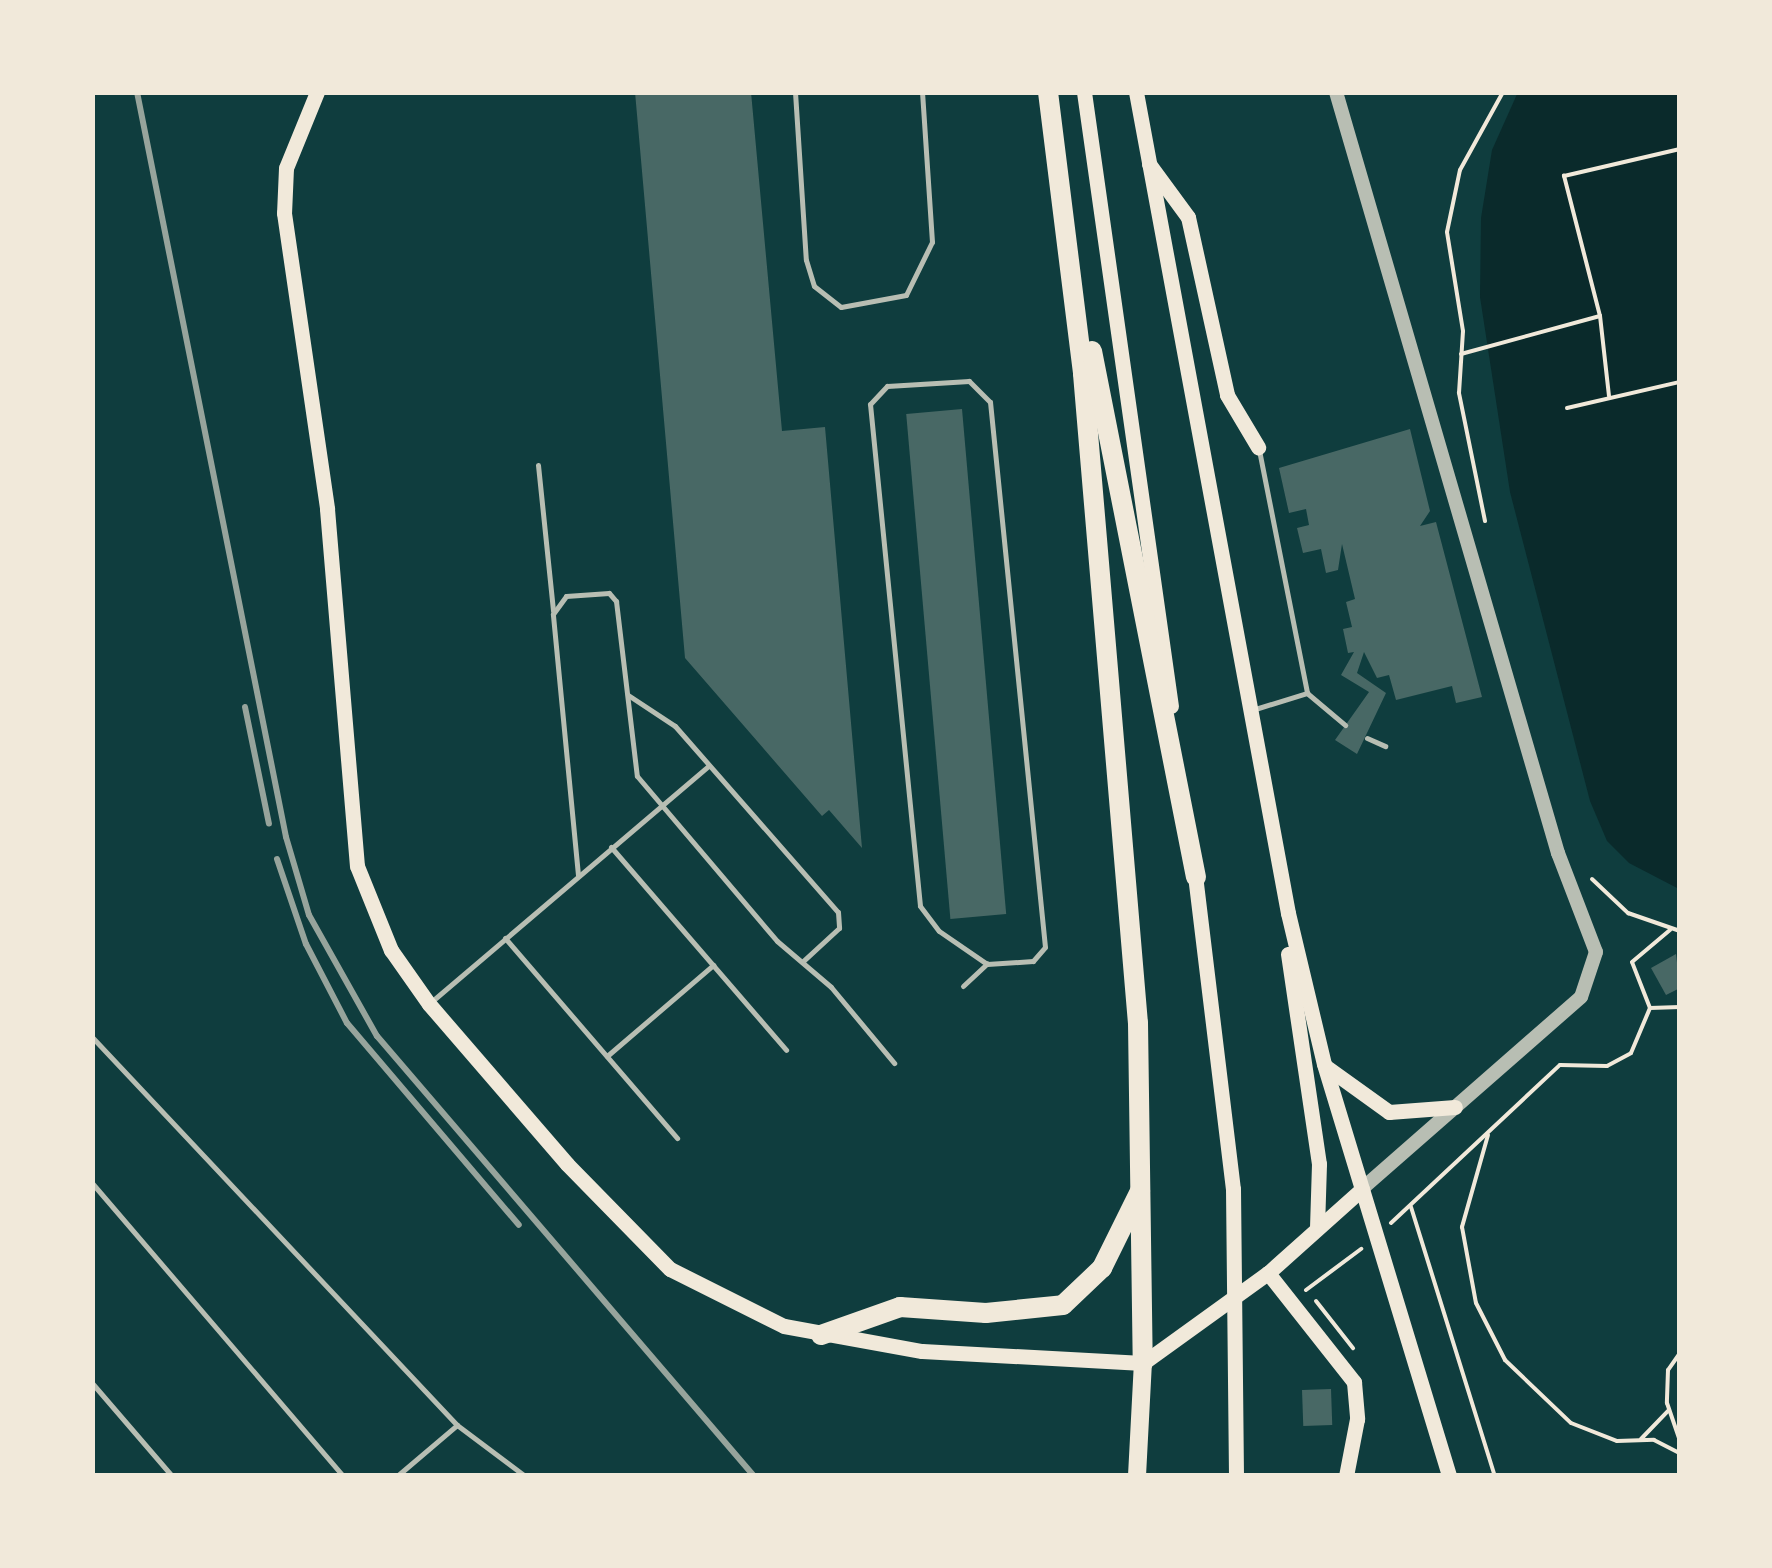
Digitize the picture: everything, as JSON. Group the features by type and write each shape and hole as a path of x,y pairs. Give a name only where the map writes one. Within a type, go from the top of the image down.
{"highway":[{"path":"1048,92 1066,216 1196,878"},
{"path":"1066,216 1137,1004 1143,1363"},
{"path":"821,1336 900,1307 986,1314 1062,1306 1102,1268 1140,1191"}],"main road":[{"path":"317,92 286,168 284,213 327,509 357,866 391,950 429,1004 567,1164 670,1269 752,1314 821,1336 922,1352 1143,1363 1268,1273 1362,1189"},
{"path":"1084,92 1196,878 1233,1189 1236,1476"},
{"path":"1136,92 1247,712 1324,1064 1449,1476"},
{"path":"1149,164 1188,217 1228,395 1258,447"},
{"path":"1266,806 1319,1164 1317,1228"},
{"path":"1324,1064 1390,1112 1455,1107"},
{"path":"1268,1273 1354,1382 1357,1419 1346,1476"},
{"path":"1138,1476 1143,1363"}],"street":[{"path":"1336,92 1558,853 1596,952 1581,997 1362,1189"}],"lane":[{"path":"795,92 806,260 814,286 841,308 906,295 932,242 922,92"},
{"path":"963,986 986,964 1033,961 1045,947 990,402 968,381 887,386 870,404 920,906 939,931 986,964"},
{"path":"1258,447 1306,693 1345,724"},
{"path":"538,465 578,874"},
{"path":"554,614 566,596 608,593 616,601 638,776 894,1063"},
{"path":"1247,712 1306,693"},
{"path":"628,695 675,726 838,912 839,928 802,962"},
{"path":"1366,738 1384,746"},
{"path":"429,1004 709,765"},
{"path":"611,847 786,1050"},
{"path":"504,938 677,1138"},
{"path":"606,1056 713,965"},
{"path":"92,1036 457,1424 524,1476"},
{"path":"92,1183 343,1476"},
{"path":"92,1383 172,1476"},
{"path":"398,1476 457,1424"}],"path":[{"path":"1486,521 1459,393 1459,277 1447,232 1460,170 1503,92"},
{"path":"1609,396 1600,316 1564,176 1680,150"},
{"path":"1461,354 1600,316"},
{"path":"1567,408 1680,382"},
{"path":"1592,879 1628,913 1680,931"},
{"path":"1495,1476 1411,1207 1560,1065 1620,1062 1643,1033 1650,1008 1632,962 1670,930"},
{"path":"1650,1008 1680,1007"},
{"path":"1490,1130 1468,1190 1462,1227 1476,1303 1504,1360 1550,1408 1617,1441 1641,1439 1680,1453"},
{"path":"1306,1290 1364,1246"},
{"path":"1680,1353 1668,1370 1669,1410 1680,1441"},
{"path":"1641,1439 1669,1410"}],"water":[{"path":"1518,92 1679,93 1679,889 1629,863 1607,841 1590,801 1510,492 1480,297 1481,218 1492,150"}],"building":[{"path":"635,92 751,92 782,431 825,427 862,848 829,810 822,816 685,658"},
{"path":"962,409 1006,914 950,919 906,414"},
{"path":"1410,429 1430,511 1420,526 1436,522 1482,697 1456,703 1452,686 1396,700 1389,675 1377,678 1364,652 1357,673 1386,693 1357,754 1335,740 1369,692 1341,675 1354,652 1348,653 1343,629 1352,627 1346,602 1355,599 1342,544 1338,570 1326,573 1321,549 1303,553 1297,528 1309,525 1306,509 1289,513 1279,468"},
{"path":"1676,954 1680,988 1666,995 1651,968"},
{"path":"1331,1389 1332,1425 1303,1426 1302,1390"}],"railway":[{"path":"137,92 286,837 309,915 377,1036 754,1476"},
{"path":"245,707 269,824"},
{"path":"277,859 306,944 347,1023 519,1225"}]}
